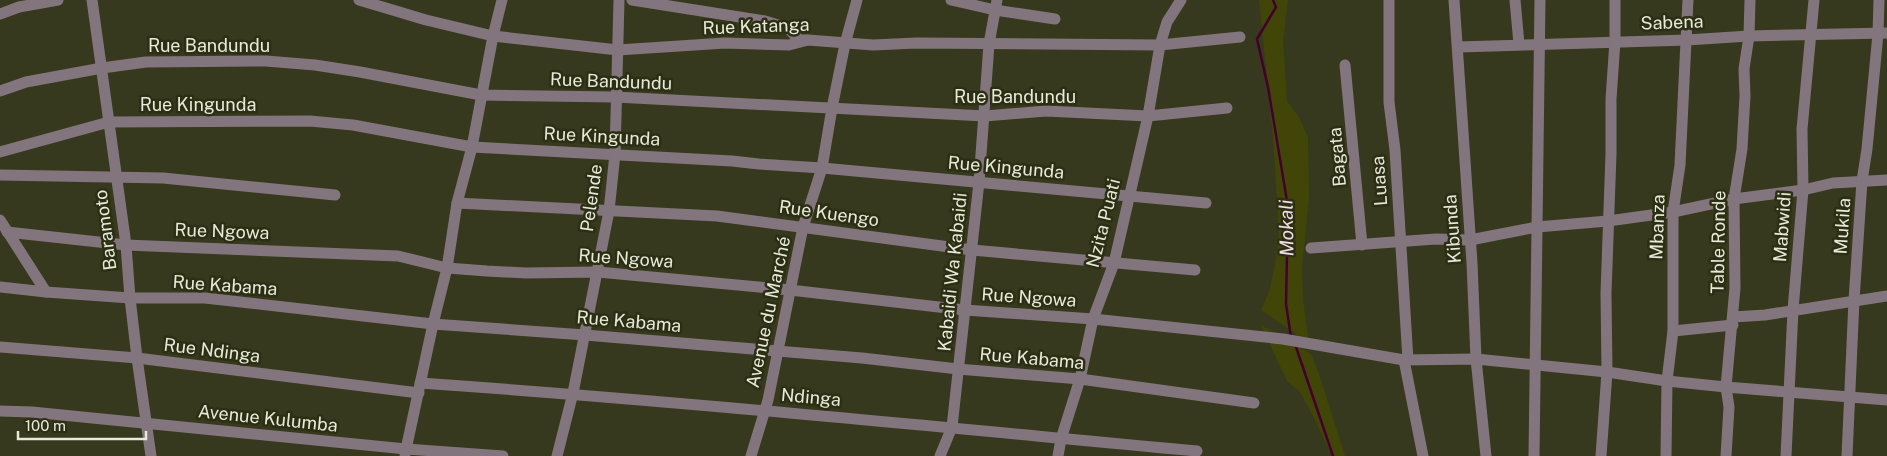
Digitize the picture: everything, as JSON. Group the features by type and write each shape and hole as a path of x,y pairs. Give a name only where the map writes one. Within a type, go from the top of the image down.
{"street":[{"path":"0,14 19,7 58,0"},
{"name":"Baramoto","path":"92,0 126,245 137,358 151,456"},
{"name":"Rue Katanga","path":"359,0 426,20 493,36 618,50 725,43 789,44 808,40 846,44 1160,45 1240,37"},
{"path":"405,452 447,268 457,204 472,147 493,36 502,0"},
{"name":"Pelende","path":"556,456 573,393 609,211 615,154 619,0"},
{"path":"632,0 765,20 788,28 799,40 808,40"},
{"name":"Avenue du Marché","path":"751,456 768,400 776,351 803,227 822,168 832,108 857,0"},
{"path":"951,0 996,5 1055,19"},
{"name":"Nzita Puati","path":"1058,456 1061,439 1080,379 1093,318 1114,263 1148,116 1160,45 1167,22 1181,0"},
{"name":"Luasa","path":"1389,0 1389,102 1395,150 1406,360 1423,456"},
{"name":"Kibunda","path":"1454,0 1476,359 1486,456"},
{"path":"1515,0 1519,44"},
{"path":"1534,456 1541,43 1540,0"},
{"path":"1601,456 1607,372 1606,293 1612,154 1615,41 1614,0"},
{"name":"Mbanza","path":"1666,456 1668,381 1673,331 1673,212 1680,164 1688,0"},
{"name":"Table Ronde","path":"1726,456 1729,407 1726,387 1735,288 1734,199 1742,149 1745,96 1744,69 1749,36 1750,0"},
{"name":"Mabwidi","path":"1786,456 1793,310 1803,190 1802,129 1814,0"},
{"name":"Mukila","path":"1847,456 1850,358 1862,181 1882,34 1879,0"},
{"name":"Kabaidi Wa Kabaidi","path":"940,456 952,427 979,182 989,44 996,5"},
{"name":"Sabena","path":"1458,47 1812,34 1882,34"},
{"name":"Rue Bandundu","path":"0,92 26,82 146,62 266,61 315,65 360,72 482,95 615,97 985,116 1046,111 1148,116 1227,108"},
{"name":"Bagata","path":"1345,65 1362,245"},
{"name":"Rue Kingunda","path":"0,152 109,122 310,121 353,125 472,147 615,154 822,168 1206,203"},
{"path":"0,175 163,178 335,195"},
{"path":"1311,248 1436,239 1470,240 1537,226 1608,221 1673,212 1734,199 1803,190 1834,183 1887,180"},
{"name":"Rue Kuengo","path":"457,204 717,216 972,250 1195,270"},
{"path":"0,220 46,292"},
{"name":"Rue Ngowa","path":"7,232 126,245 398,256 447,268 526,273 598,272 790,290 965,310 1093,318 1283,339 1406,360 1476,359 1607,372 1726,387 1887,400"},
{"name":"Rue Kabama","path":"0,287 130,298 206,298 433,324 862,358 958,369 1080,379 1254,403"},
{"path":"1673,331 1765,314 1887,296"},
{"name":"Rue Ndinga","path":"0,347 137,358 420,388"},
{"name":"Ndinga","path":"420,388 573,393 1197,451"},
{"name":"Avenue Kulumba","path":"0,411 146,423 405,452 503,456"}],"green space":[{"path":"1259,0 1288,0 1283,41 1287,101 1299,117 1308,138 1309,197 1302,267 1303,300 1309,343 1261,310 1269,292 1275,265 1279,231 1273,137"},
{"path":"1261,325 1311,354 1345,456 1332,456 1300,392 1287,381"}],"waterway":[{"name":"Mokali","path":"1273,0 1276,7 1257,39 1268,87 1288,207 1286,304 1291,337"},
{"name":"Mokali","path":"1295,344 1333,456"}]}
